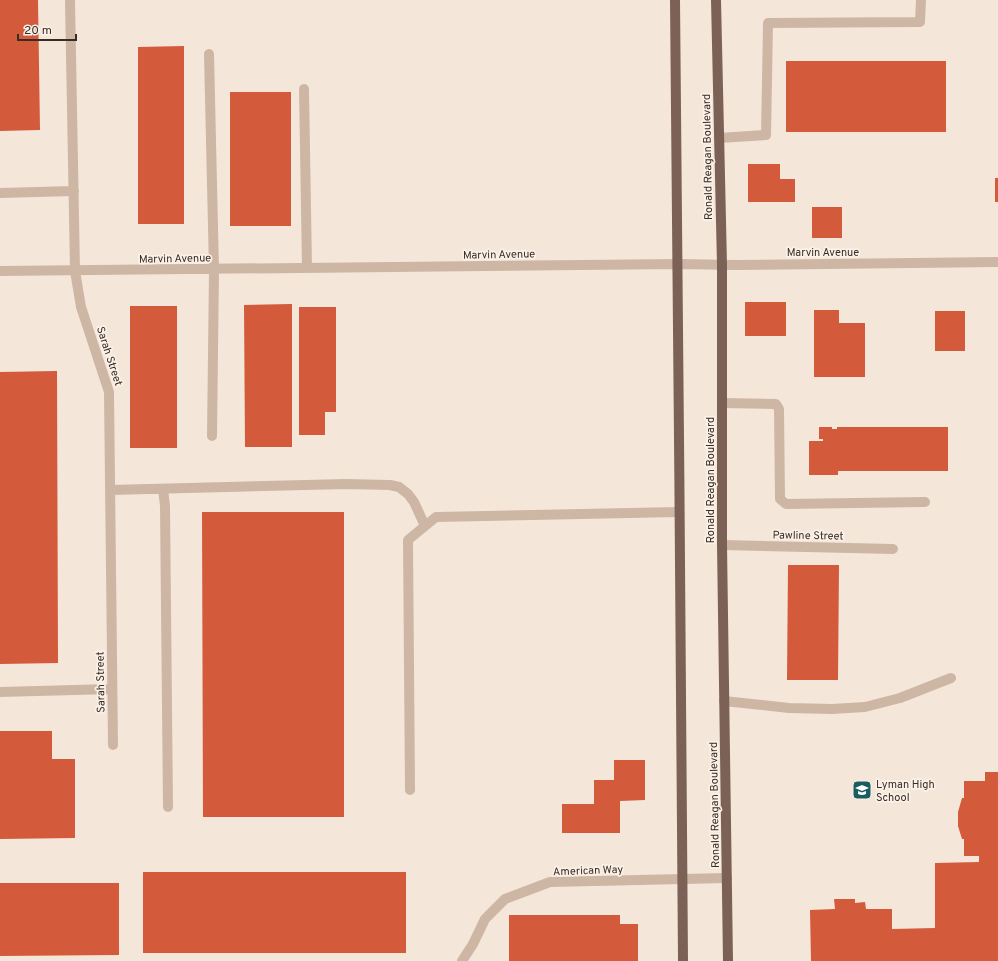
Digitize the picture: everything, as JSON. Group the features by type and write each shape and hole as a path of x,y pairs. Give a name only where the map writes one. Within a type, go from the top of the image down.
{"main road":[{"path":"675,0 683,961"},
{"name":"Ronald Reagan Boulevard","path":"716,0 722,265 722,545 728,961"}],"street":[{"name":"Sarah Street","path":"70,0 75,271 81,307 109,392 113,745"},
{"path":"719,138 766,135 768,23 920,22 921,0"},
{"path":"209,54 214,270 212,436"},
{"path":"304,89 307,268"},
{"path":"0,193 74,191"},
{"name":"Marvin Avenue","path":"0,272 678,264 722,265 998,262"},
{"path":"722,403 776,404 779,410 780,499 786,504 925,502"},
{"path":"110,490 346,484 390,485 399,488 408,494 414,502 426,526"},
{"path":"164,489 168,807"},
{"path":"410,790 408,540 436,517 679,512"},
{"name":"Pawline Street","path":"722,545 893,549"},
{"path":"724,701 789,708 832,709 865,707 900,698 951,678"},
{"path":"0,692 112,689"},
{"name":"American Way","path":"462,961 473,944 485,919 505,899 550,882 727,878"}],"building":[{"path":"0,0 38,0 40,130 0,131"},
{"path":"184,46 184,224 138,224 138,47"},
{"path":"786,61 946,61 946,132 786,132"},
{"path":"230,92 291,92 291,226 230,226"},
{"path":"748,164 780,164 780,179 795,179 795,202 748,202"},
{"path":"995,178 998,178 998,202 995,202"},
{"path":"812,207 842,207 842,238 812,238"},
{"path":"745,302 786,302 786,336 745,336"},
{"path":"292,304 292,447 245,447 244,305"},
{"path":"130,306 177,306 177,448 130,448"},
{"path":"299,307 336,307 336,412 325,412 325,435 299,435"},
{"path":"814,310 839,310 839,323 865,323 865,377 814,377"},
{"path":"935,311 965,311 965,351 935,351"},
{"path":"57,371 58,663 0,664 0,372"},
{"path":"819,427 832,427 832,429 837,429 837,427 948,427 948,471 838,471 838,475 809,475 809,441 823,441 823,439 819,439"},
{"path":"202,512 344,512 344,817 203,817"},
{"path":"788,565 839,565 838,680 787,680"},
{"path":"0,731 52,731 52,759 75,759 75,838 0,839"},
{"path":"614,760 645,760 645,800 620,801 620,833 562,833 562,804 594,804 594,780 614,780"},
{"path":"985,772 998,772 998,961 811,961 810,910 835,909 834,899 855,899 855,903 865,902 866,909 892,909 892,929 935,928 935,863 979,862 979,856 964,856 964,839 962,839 958,826 958,812 962,798 964,798 964,781 985,781"},
{"path":"143,872 406,872 406,953 143,953"},
{"path":"0,883 119,883 119,955 0,956"},
{"path":"509,915 620,915 620,924 638,924 638,961 509,961"}],"place":[{"name":"Lyman High School","path":"862,790"}]}
